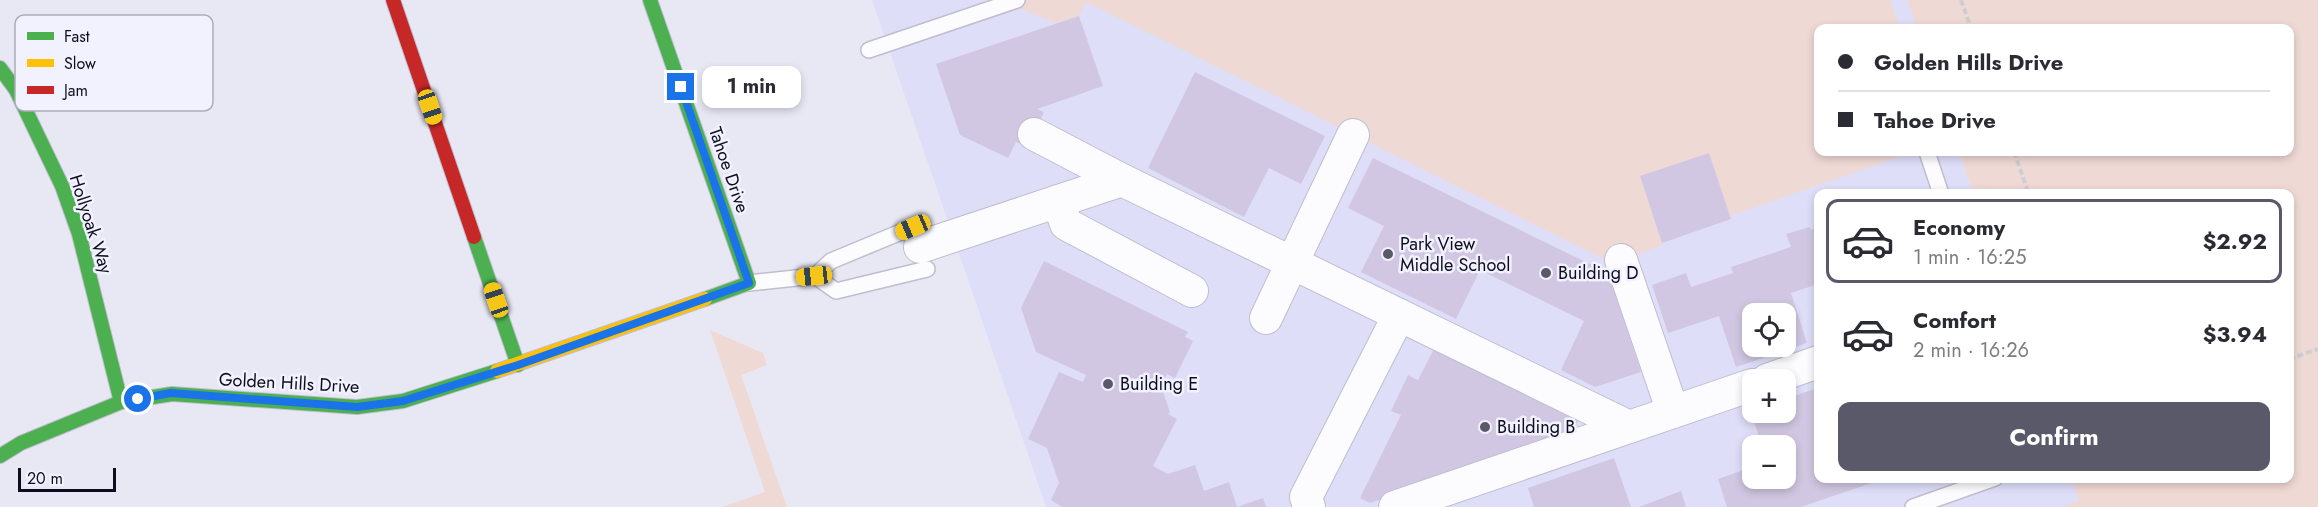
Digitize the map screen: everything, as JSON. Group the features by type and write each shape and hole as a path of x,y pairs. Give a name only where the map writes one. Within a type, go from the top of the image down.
{"street":[{"path":"393,0 518,365"},
{"name":"Tahoe Drive","path":"650,0 749,283"},
{"name":"Hollyoak Way","path":"0,68 15,91"},
{"name":"Hollyoak Way","path":"26,111 62,186 79,234 121,402"},
{"path":"1034,134 1122,180 1629,427"},
{"path":"1266,318 1353,135"},
{"path":"920,247 1122,180"},
{"path":"1058,201 1066,224 1192,291"},
{"path":"1621,260 1673,412"},
{"name":"Golden Hills Drive","path":"0,456 21,443 121,402 171,393 357,407 403,401 518,365 749,283"},
{"path":"1309,507 1306,497 1399,315"},
{"path":"1796,370 1814,363"},
{"path":"1395,507 1742,388"}],"lane":[{"path":"869,50 1017,0"},
{"path":"1928,156 1939,189"},
{"path":"814,276 836,291 920,247"},
{"path":"749,283 814,276 831,261 920,247"},
{"path":"1912,507 1981,483"}],"path":[{"path":"1961,0 1970,24"},
{"path":"2015,156 2027,189"},
{"path":"2294,357 2318,349"}],"shaded area":[{"name":"Park View Middle School","path":"872,0 1907,0 1916,24 1814,24 1814,156 1960,156 1972,189 1814,189 1814,483 2072,483 2079,501 2061,507 1046,507"},
{"path":"997,0 1890,0 1899,24 1814,24 1814,156 1902,156 1730,216 1709,153 1640,176 1663,245 1612,263 1086,2 1079,16 1057,23"},
{"path":"1907,0 2318,0 2318,507 2061,507 2079,501 2072,483 2294,483 2294,189 1972,189 1960,156 2294,156 2294,24 1916,24"},
{"path":"710,330 763,353 767,365 741,375 787,507 722,507 765,492"}],"building":[{"path":"1079,16 1103,86 1037,109 1044,112 1028,147 1016,142 1008,158 960,135 936,64"},
{"path":"1195,72 1325,136 1301,184 1269,168 1244,217 1148,168"},
{"path":"1709,153 1731,219 1662,243 1640,176"},
{"name":"Building D","path":"1373,158 1608,273 1641,372 1595,387 1561,370 1584,321 1480,270 1456,319 1361,272 1384,226 1348,208"},
{"path":"1810,227 1811,230 1814,229 1814,285 1791,293 1794,303 1742,303 1742,357 1766,357 1736,367 1719,316 1668,333 1652,285 1686,273 1691,287 1733,273 1731,267 1791,247 1786,234"},
{"name":"Building E","path":"1044,261 1188,332 1185,337 1193,341 1175,378 1167,374 1161,386 1170,412 1168,414 1177,419 1153,466 1168,474 1195,465 1204,491 1229,482 1237,507 1062,507 1051,500 1059,483 1047,448 1028,439 1059,372 1083,382 1086,375 1036,352 1021,308"},
{"path":"1796,309 1807,343 1796,347"},
{"name":"Building B","path":"1434,349 1578,421 1572,433 1370,503 1360,498 1401,415 1391,411 1408,375 1418,380"},
{"path":"1814,389 1814,483 1871,483 1801,507 1727,507 1718,479 1742,471 1742,489 1796,489 1796,435 1758,435 1755,423 1796,423 1796,395"},
{"path":"1614,458 1631,507 1534,507 1528,488"},
{"path":"1681,491 1686,507 1639,507"},
{"path":"1263,498 1266,507 1237,507"}],"traffic: fast":[{"path":"650,0 749,283 705,299"},
{"path":"0,68 15,89"},
{"path":"26,111 62,186 79,234 121,402"},
{"path":"474,237 518,365"},
{"path":"0,456 21,443 121,402 172,394 357,407 403,401 497,371"}],"traffic: slow":[{"path":"497,371 705,299"}],"traffic: jam":[{"path":"393,0 474,237"}],"place":[{"name":"Park View Middle School","path":"1388,254"},
{"name":"Building D","path":"1546,273"},
{"name":"Building E","path":"1108,384"},
{"name":"Building B","path":"1485,427"}],"route":[{"path":"138,399 171,393 357,407 403,401 518,365 749,283 681,87"}]}
